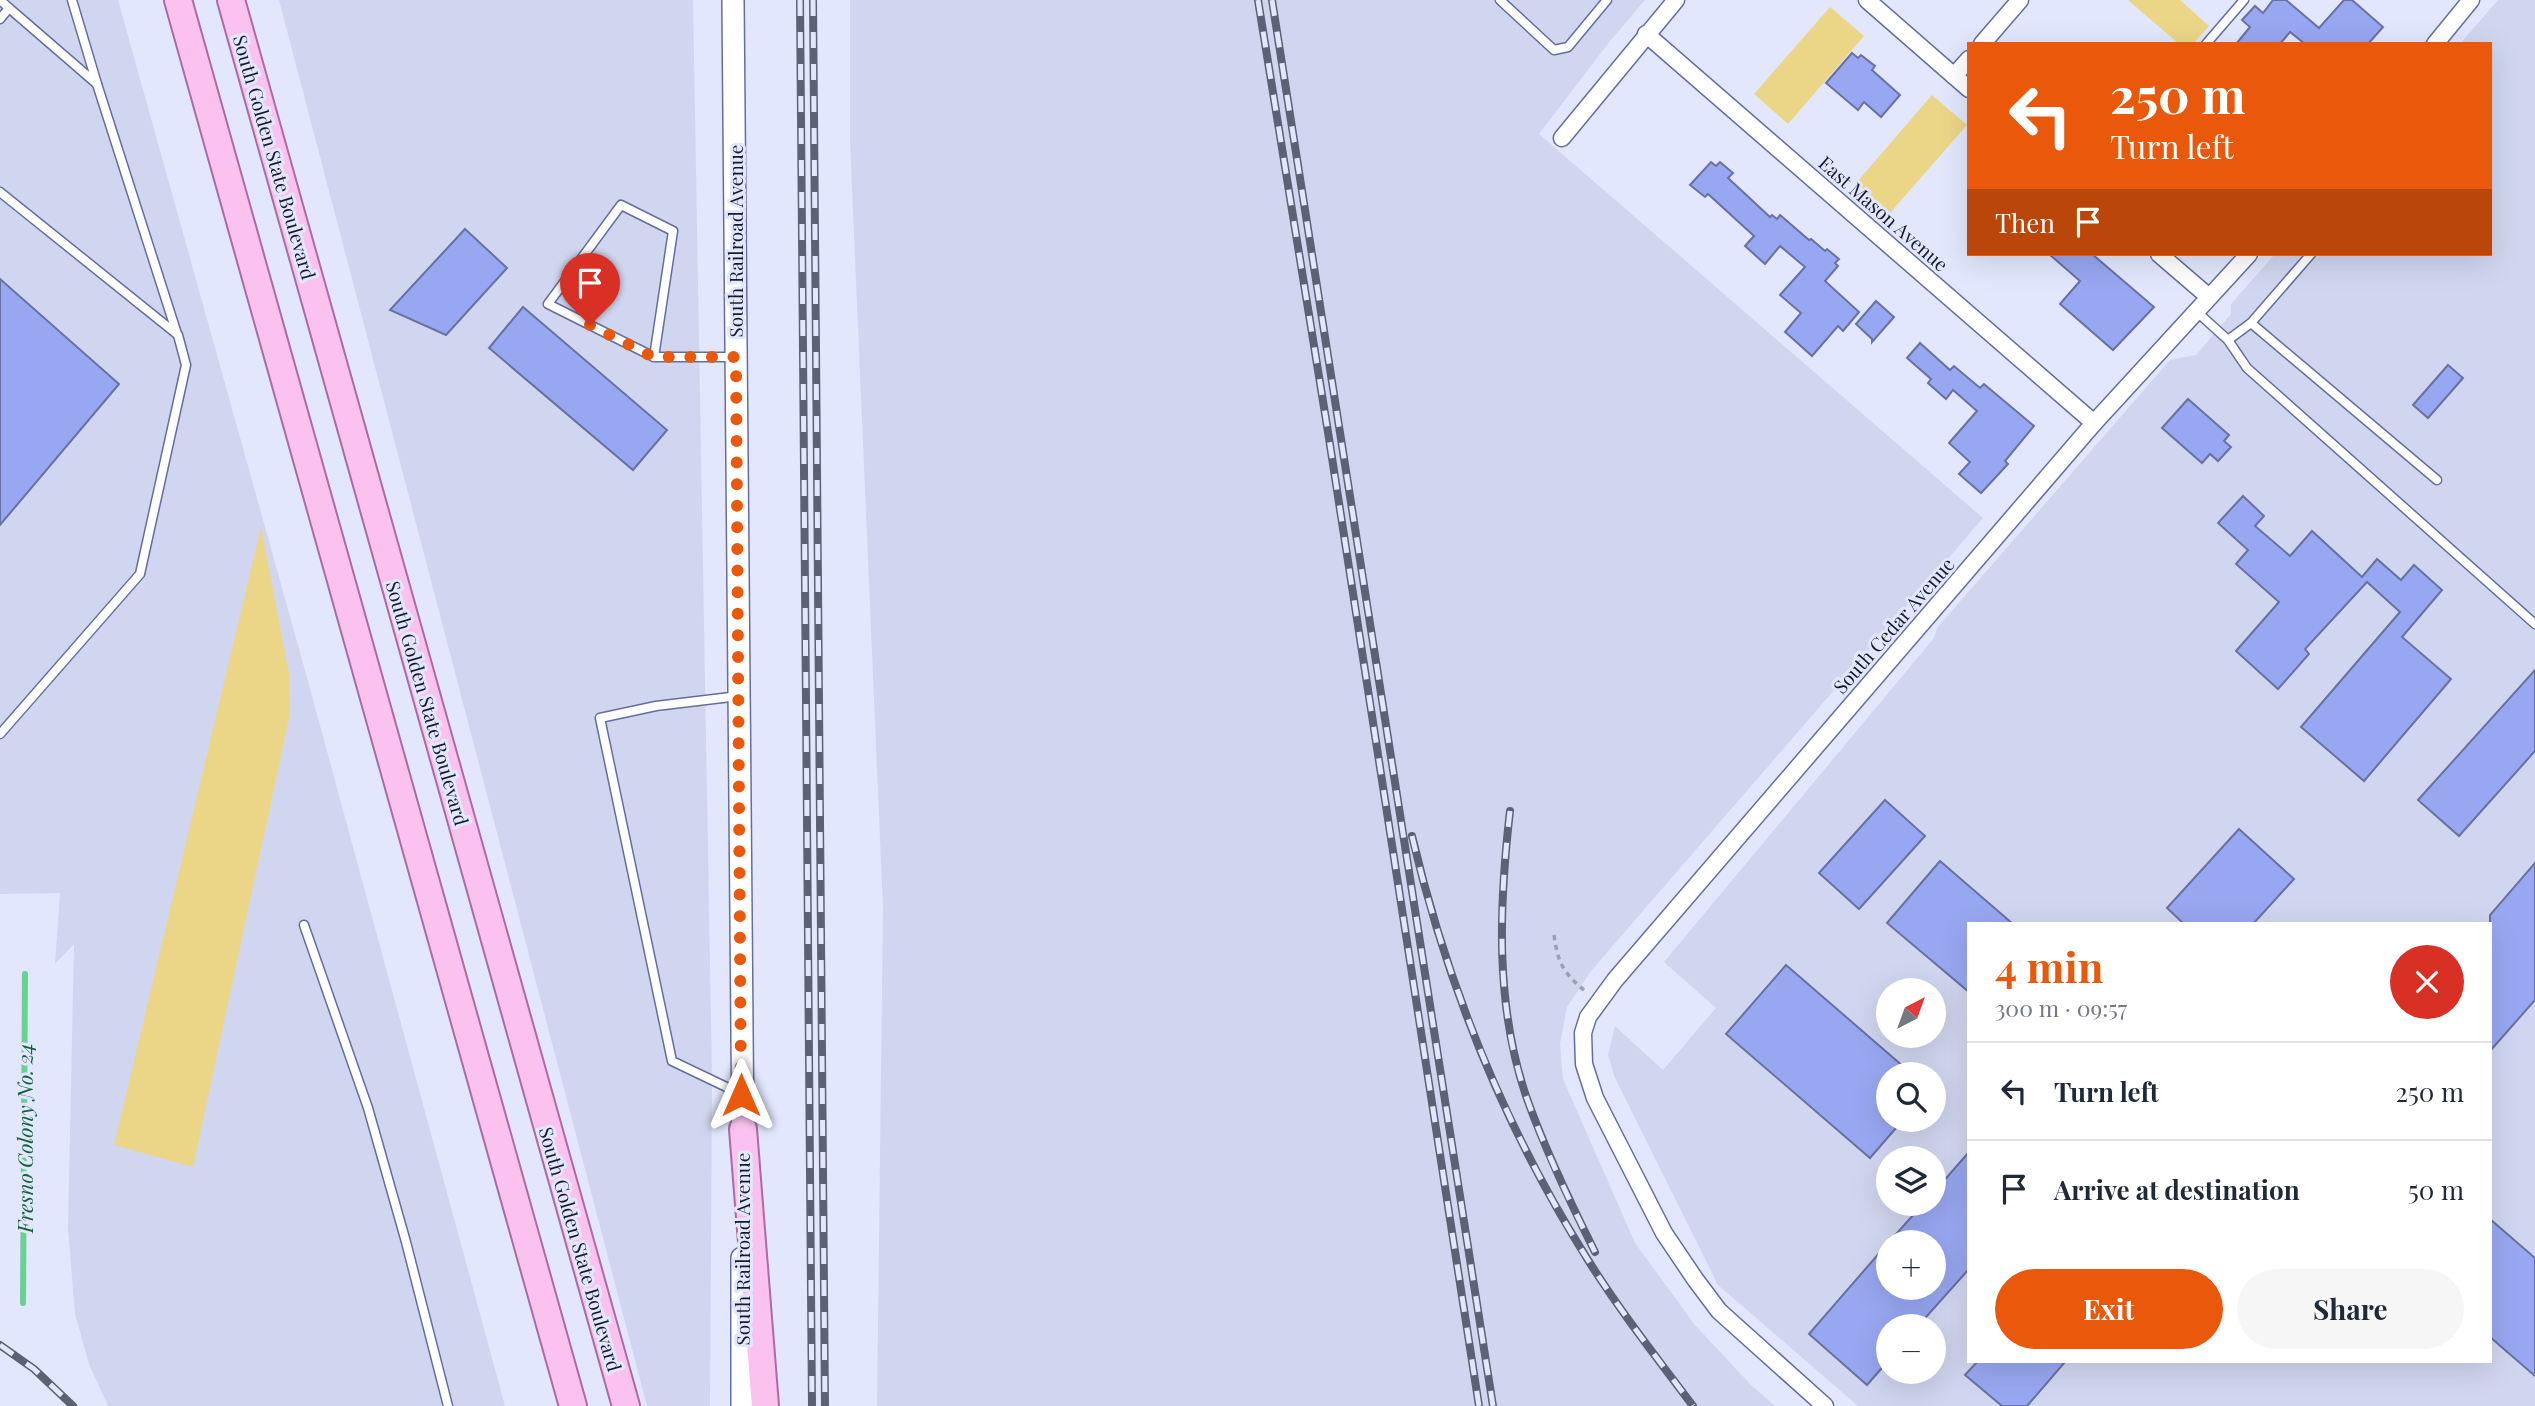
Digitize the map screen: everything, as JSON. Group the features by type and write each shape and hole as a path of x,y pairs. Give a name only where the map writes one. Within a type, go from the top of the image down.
{"main road":[{"path":"178,0 573,1406"},
{"name":"South Golden State Boulevard","path":"231,0 626,1406"},
{"path":"743,1129 765,1406"}],"street":[{"name":"South Railroad Avenue","path":"733,0 743,1129 742,1406"},
{"path":"1562,138 1676,0"},
{"path":"1867,0 1967,87"},
{"path":"1984,42 2020,0"},
{"path":"2437,42 2471,0"},
{"name":"East Mason Avenue","path":"1646,34 2094,423"},
{"path":"1954,76 1967,61"},
{"path":"2161,256 2208,297"},
{"name":"South Cedar Avenue","path":"1825,1406 1719,1311 1664,1233 1595,1098 1584,1064 1583,1034 1588,1017 1597,1002 2094,423 2247,256"}],"lane":[{"path":"0,0 97,84"},
{"path":"0,734 140,573 186,365 72,0"},
{"path":"1500,0 1554,50 1567,47 1606,0"},
{"path":"2208,42 2244,0"},
{"path":"0,19 9,8"},
{"path":"0,191 178,335"},
{"path":"653,357 673,231 621,205 548,303 653,357 736,357"},
{"path":"2228,340 2251,323 2309,256"},
{"path":"2196,311 2228,340 2247,368 2535,624"},
{"path":"2251,323 2437,480"},
{"path":"738,696 656,706 600,718 672,1061 741,1095"},
{"path":"304,925 368,1108 448,1406"}],"path":[{"path":"1554,935 1558,960 1573,981 1597,1002"}],"shaded area":[{"path":"0,0 118,0 306,674 505,1406 108,1406 89,1364 75,1314 68,1228 74,944 55,964 60,893 0,894"},
{"path":"279,0 693,0 712,1079 710,1406 647,1406"},
{"path":"850,0 1645,0 1539,134 1983,518 1591,971 1567,1007 1560,1044 1563,1079 1635,1243 1695,1325 1751,1385 1775,1406 877,1406 883,908 850,141"},
{"path":"2128,0 2180,0 2209,26 2195,42 2177,42"},
{"path":"2498,0 2535,0 2535,1406 1858,1406 1718,1285 1615,1078 1608,1055 1615,1026 1663,1070 1716,1008 1664,962 1934,638 1937,628 2170,360 2196,355 2231,314 2231,304 2273,256 2492,256 2492,42 2462,42"},
{"path":"1830,7 1864,36 1788,124 1754,94"},
{"path":"1932,95 1967,125 1890,213 1856,183"},
{"path":"261,527 289,674 290,713 193,1167 114,1145"}],"building":[{"path":"2273,0 2286,0 2319,28 2344,0 2352,0 2383,27 2370,42 2302,42 2290,32 2282,42 2238,42 2250,27 2242,20 2255,6 2263,13"},
{"path":"1852,53 1858,58 1861,55 1875,66 1872,70 1900,95 1881,117 1864,102 1858,110 1826,83"},
{"path":"1711,162 1716,166 1720,162 1733,173 1728,178 1770,217 1772,215 1777,219 1780,215 1809,240 1839,259 1835,263 1838,266 1825,281 1859,312 1843,331 1838,326 1812,356 1785,332 1801,313 1780,295 1805,267 1780,246 1765,264 1745,246 1754,236 1708,194 1705,197 1690,185"},
{"path":"465,229 507,268 446,335 390,310"},
{"path":"2051,256 2094,256 2154,307 2113,350 2060,304 2080,281"},
{"path":"0,279 119,384 0,525"},
{"path":"1876,301 1894,317 1872,342 1856,324"},
{"path":"523,307 667,430 633,470 489,348"},
{"path":"1920,343 1950,370 1954,366 1980,388 1984,384 2034,426 2005,461 2008,464 1981,493 1959,474 1970,462 1949,443 1977,411 1953,390 1946,399 1928,383 1931,379 1907,358"},
{"path":"2448,365 2463,378 2428,418 2413,405"},
{"path":"2188,399 2229,435 2224,441 2231,447 2218,461 2210,454 2202,463 2162,428"},
{"path":"2243,496 2264,516 2255,526 2290,556 2312,531 2362,577 2377,559 2401,580 2414,565 2442,590 2402,637 2451,679 2364,781 2301,727 2400,612 2367,582 2305,649 2309,654 2278,689 2236,651 2279,602 2236,564 2248,550 2218,523"},
{"path":"2535,670 2535,751 2459,836 2418,800"},
{"path":"1885,800 1925,836 1859,909 1819,873"},
{"path":"2239,829 2294,879 2255,922 2182,922 2167,908"},
{"path":"1940,861 2011,922 1967,922 1967,990 1887,923"},
{"path":"2535,863 2535,1000 2492,1049 2492,922 2490,915"},
{"path":"1786,965 1876,1043 1876,1048 1882,1048 1898,1062 1876,1062 1876,1132 1893,1132 1880,1146 1876,1146 1876,1151 1870,1158 1726,1034"},
{"path":"1967,1154 1967,1271 1946,1295 1946,1230 1900,1230 1912,1216 1946,1216 1946,1178"},
{"path":"2492,1221 2535,1258 2535,1376 2492,1339"},
{"path":"1876,1257 1876,1300 1941,1300 1929,1314 1876,1314 1876,1375 1867,1385 1809,1334"},
{"path":"1976,1363 2064,1363 2027,1406 2002,1406 1965,1375"}],"waterway":[{"name":"Fresno Colony No. 24","path":"23,1303 25,974"}],"railway":[{"path":"800,0 812,1406"},
{"path":"813,0 825,1406"},
{"path":"1258,0 1479,1406"},
{"path":"1272,0 1493,1406"},
{"path":"1510,811 1502,919 1504,990 1509,1026 1516,1061 1533,1116 1558,1176 1595,1252"},
{"path":"1412,836 1426,892 1461,1001 1482,1055 1531,1160 1558,1211 1600,1279 1693,1406"},
{"path":"0,1345 34,1369 73,1406"}],"route":[{"path":"590,325 653,357 736,357 741,1095"}]}
